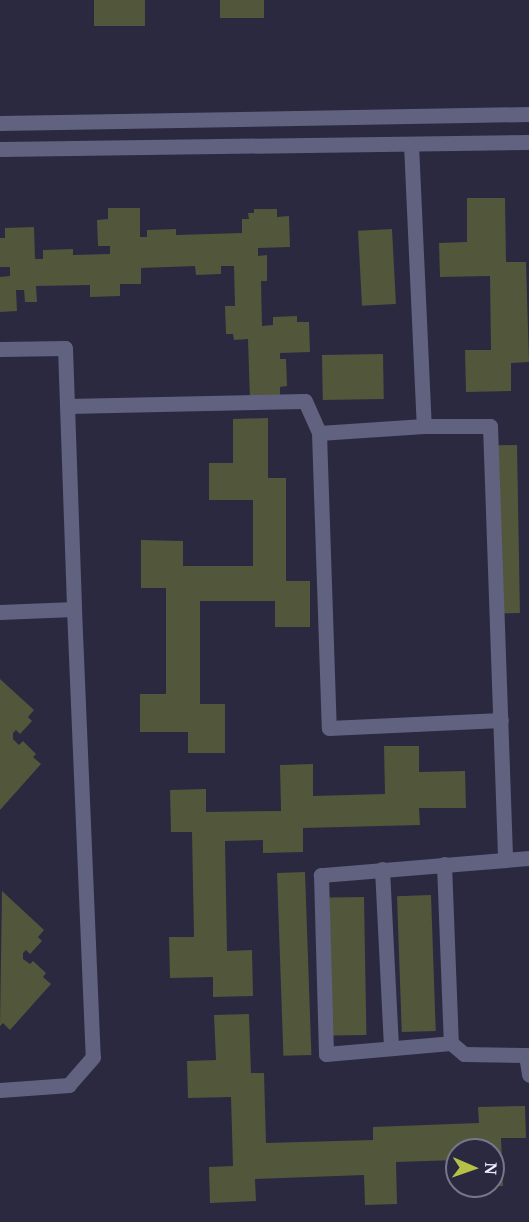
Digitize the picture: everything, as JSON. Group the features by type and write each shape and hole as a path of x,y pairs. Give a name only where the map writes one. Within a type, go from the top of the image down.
{"street":[{"path":"0,123 529,114"},
{"path":"0,149 529,142"},
{"path":"411,144 424,426"},
{"path":"0,349 65,348 93,1057 69,1085 0,1090"},
{"path":"67,406 304,401 319,432 329,728 501,720"},
{"path":"319,432 424,426 490,426 505,858"},
{"path":"0,612 74,609"},
{"path":"529,858 505,858 321,875 326,1054 451,1043 464,1054 526,1055 529,1074"},
{"path":"444,864 451,1043"},
{"path":"382,869 391,1048"}],"building":[{"path":"94,0 145,0 145,26 94,26"},
{"path":"220,0 264,0 264,18 220,18"},
{"path":"467,198 505,198 506,262 526,262 529,362 511,363 511,391 466,392 465,350 491,350 490,276 440,277 439,243 467,242"},
{"path":"108,208 140,208 140,237 147,237 147,230 176,229 176,235 242,233 242,219 249,219 248,213 254,213 254,209 277,209 277,217 289,216 290,247 258,248 258,256 267,255 267,281 261,281 262,326 273,325 273,317 297,316 297,322 309,322 310,352 280,353 280,359 286,359 287,386 280,387 280,399 250,400 248,339 234,340 233,334 226,334 225,306 235,306 234,266 221,266 221,274 196,275 195,266 141,268 141,284 120,284 120,296 90,297 90,285 36,286 37,302 25,302 24,290 16,290 17,311 0,312 0,277 10,276 10,267 0,267 0,238 5,238 5,228 34,227 35,259 43,259 43,250 73,249 73,255 110,254 110,246 98,246 97,220 108,219"},
{"path":"392,229 396,304 362,306 358,231"},
{"path":"383,354 384,399 323,400 322,355"},
{"path":"268,418 268,478 286,478 286,581 310,581 310,627 275,627 275,601 200,601 200,704 225,704 225,753 188,753 188,732 140,732 140,694 166,694 166,588 141,588 141,540 183,541 183,566 253,566 253,500 209,500 209,463 233,463 233,419"},
{"path":"491,445 517,445 520,613 494,613"},
{"path":"0,679 34,710 28,717 32,721 20,734 16,730 13,733 13,739 19,745 23,741 36,754 33,757 41,764 0,810"},
{"path":"384,746 419,746 419,772 465,771 466,808 419,808 420,825 303,828 303,852 263,853 263,840 225,841 227,951 252,950 253,996 213,997 213,977 170,978 169,937 194,937 192,832 171,832 170,790 206,789 206,812 281,811 280,765 313,764 313,796 385,794"},
{"path":"305,872 311,1055 283,1056 277,873"},
{"path":"2,891 44,930 38,937 42,941 30,954 26,950 23,953 23,959 30,964 33,961 46,973 43,977 51,984 10,1030 3,1023 0,1026"},
{"path":"431,895 436,1031 402,1032 397,896"},
{"path":"364,897 366,1035 331,1036 329,898"},
{"path":"249,1014 251,1073 264,1073 266,1143 373,1140 373,1127 479,1123 478,1107 525,1106 526,1138 445,1138 445,1160 396,1162 397,1204 365,1205 364,1175 255,1179 256,1201 210,1203 209,1167 233,1166 231,1097 188,1098 187,1061 216,1060 214,1015"}]}
